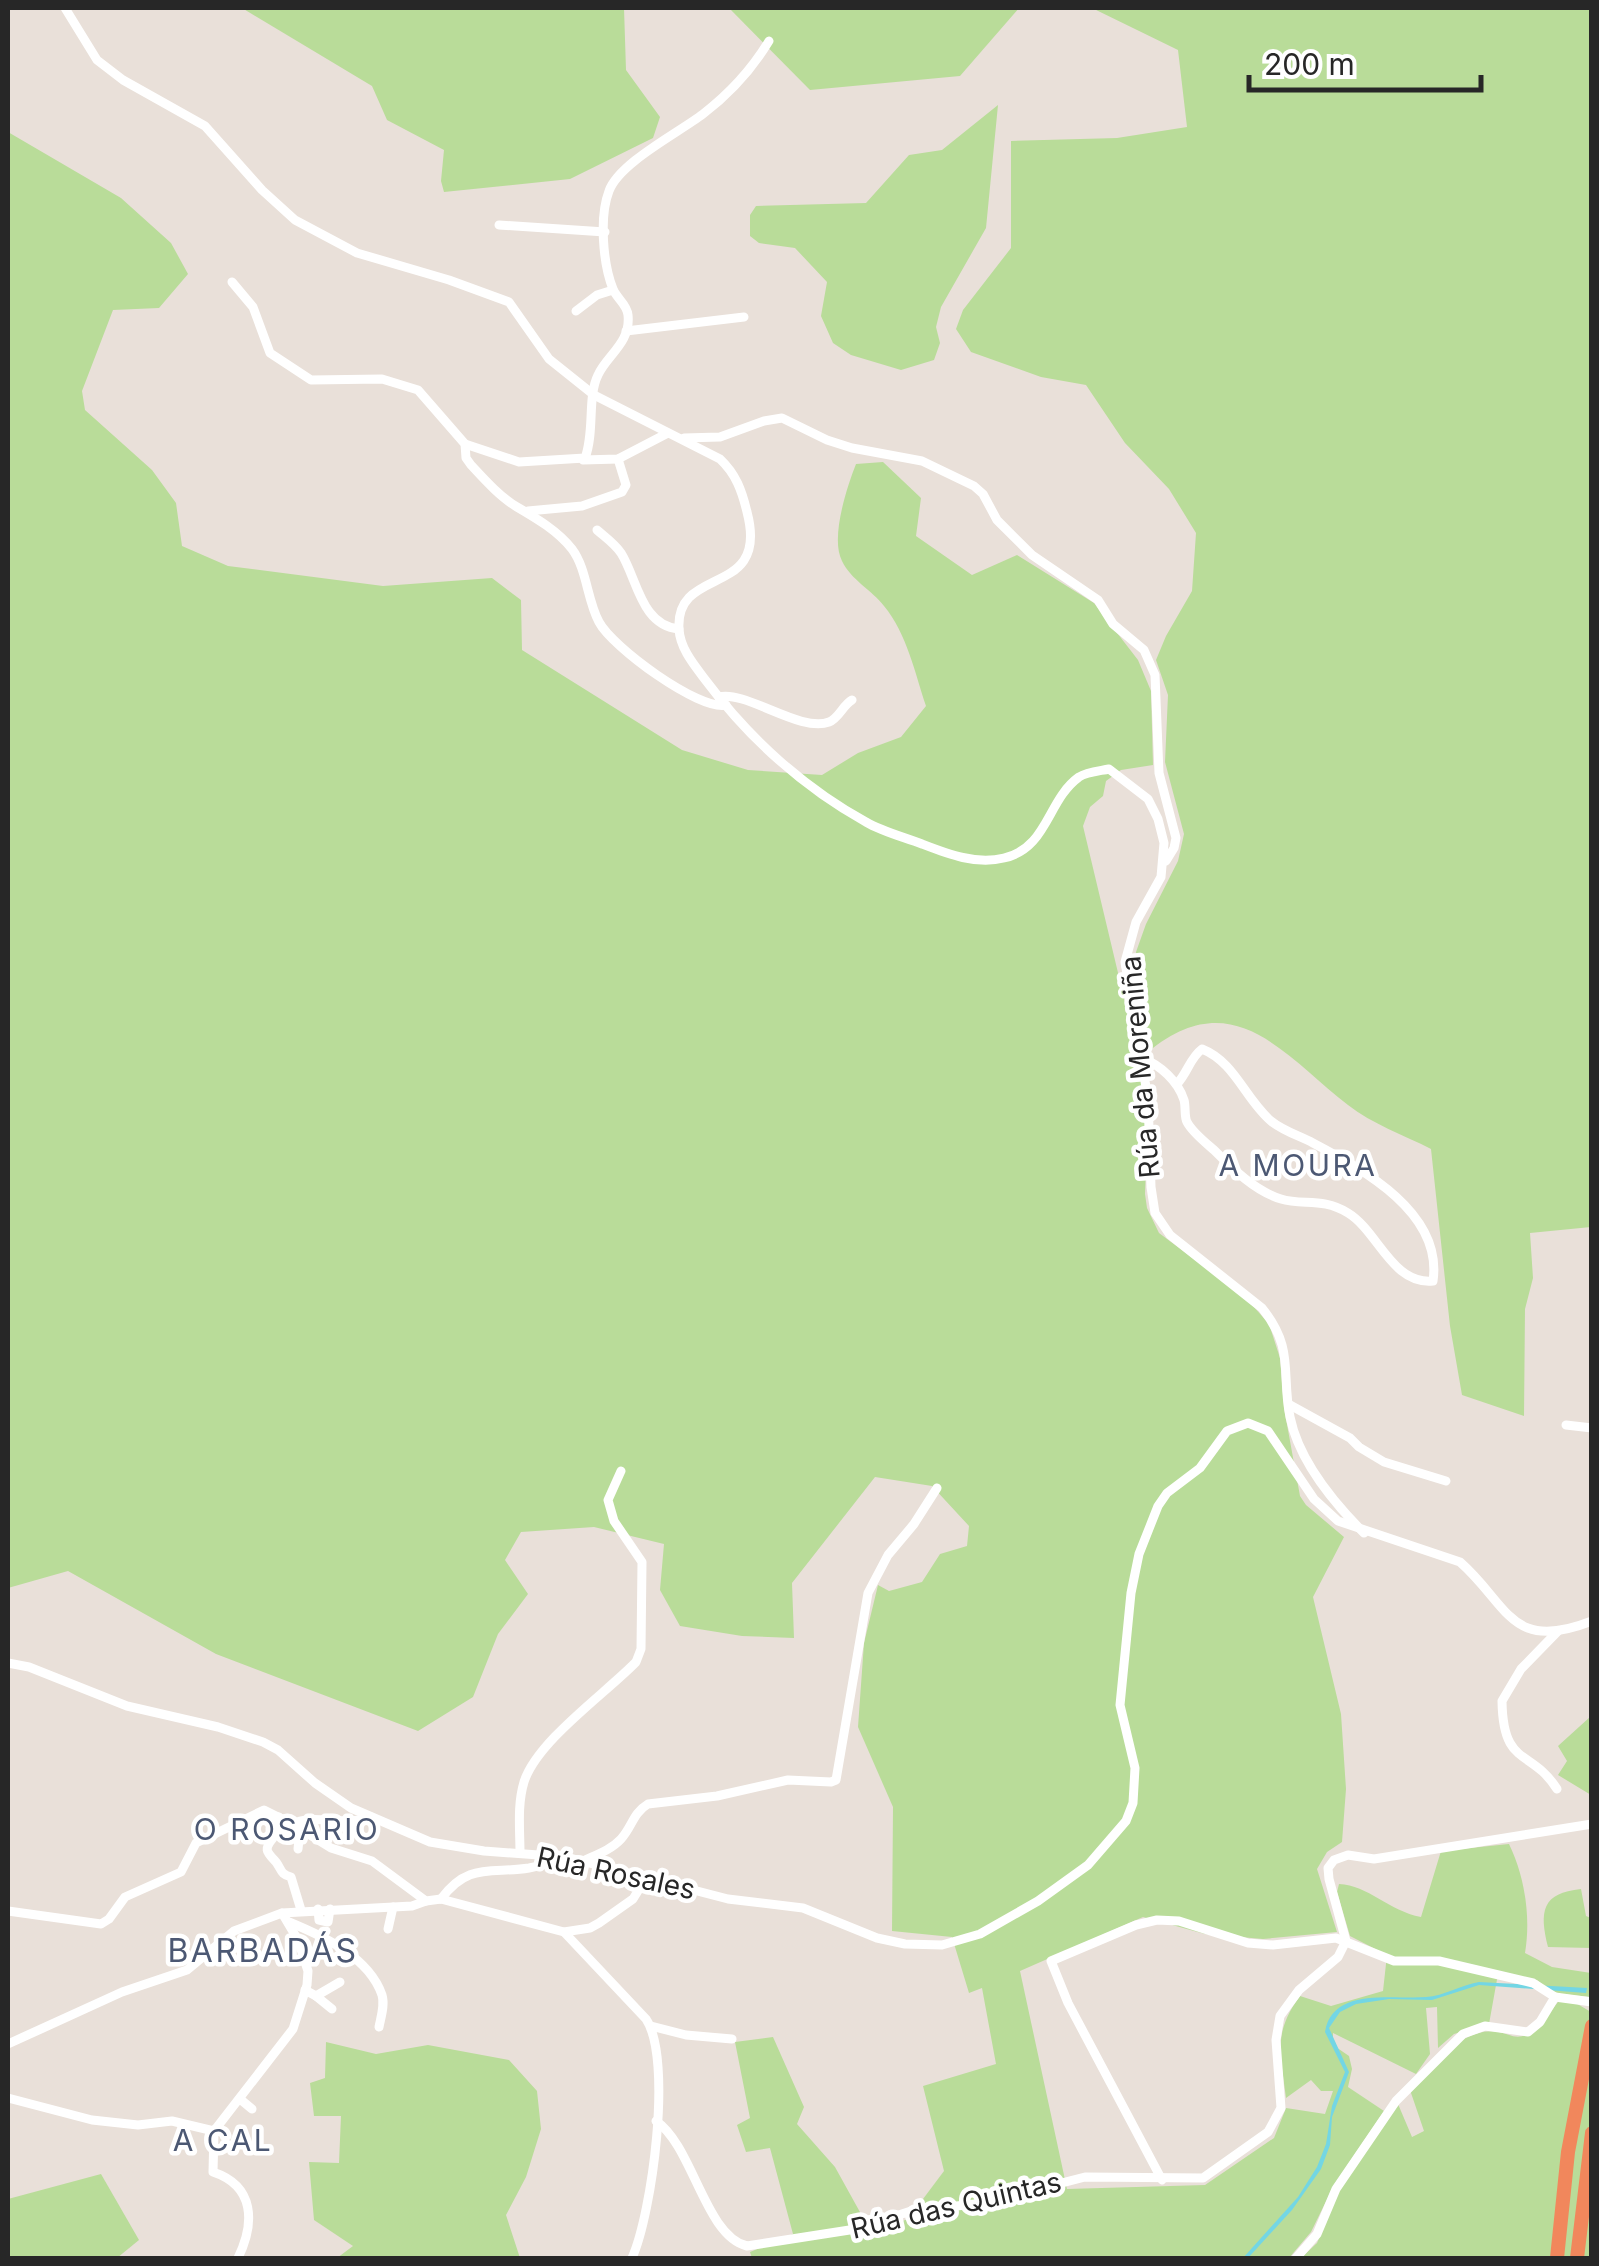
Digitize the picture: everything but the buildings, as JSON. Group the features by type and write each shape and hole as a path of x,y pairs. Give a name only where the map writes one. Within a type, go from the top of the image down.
{"highway":[{"path":"1557,2258 1568,2152 1592,2026"},
{"path":"1577,2258 1592,2133"}],"street":[{"path":"66,8 97,60 123,80 205,126 262,190 296,220 356,254 449,280 509,302 549,359 594,395 730,468 745,502 752,535 746,562 690,596 682,608 678,628 687,654 722,701 746,730 784,764 868,823 948,854 983,861 1007,858 1034,842 1065,791 1081,776 1108,769 1148,799 1158,819 1164,863"},
{"path":"583,460 591,437 599,372 619,348 626,330 627,310 613,290 605,232 607,197 616,179 742,79 770,41"},
{"path":"499,225 605,232"},
{"path":"232,282 253,306 270,353 298,374 311,380 382,379 412,387 428,398 465,444 519,462 618,459 669,433"},
{"path":"576,311 598,295 613,290"},
{"path":"626,330 744,317"},
{"name":"Rúa da Moreniña","path":"682,439 720,437 764,420 782,418 852,448 922,461 983,494 997,520 1032,555 1098,600 1113,624 1144,650 1158,706 1159,773 1176,838 1156,887 1136,922 1125,962 1142,1058 1155,1213 1170,1235 1237,1286 1272,1319 1286,1355 1288,1411 1294,1433 1344,1513 1364,1532"},
{"path":"465,444 471,465 517,508 528,511 582,506 622,492 626,485 618,459"},
{"path":"528,511 574,553 596,617 605,631 647,668 680,689 719,707 734,695 780,715 823,722 834,719 852,700"},
{"path":"597,530 620,551 644,603 664,625 678,628"},
{"path":"1142,1058 1154,1063 1176,1084 1184,1100 1187,1122 1250,1182 1283,1200 1314,1200 1346,1211 1370,1229 1392,1262 1410,1278 1433,1281 1436,1265 1426,1234 1397,1197 1362,1169 1272,1122 1218,1055 1202,1049 1193,1056 1187,1073 1176,1084"},
{"path":"1290,1405 1384,1462 1446,1481"},
{"name":"Rúa Rosales","path":"8,1662 99,1697 263,1742 332,1796 430,1842 484,1852 566,1857 728,1899 803,1908 870,1936 924,1946 960,1941 1000,1924 1038,1901 1088,1865 1126,1821 1136,1785 1120,1705 1129,1606 1139,1554 1166,1493 1200,1468 1227,1431 1248,1422 1268,1431 1314,1500 1338,1522 1460,1562 1509,1618 1521,1626 1544,1631"},
{"path":"1566,1425 1592,1428"},
{"path":"520,1853 525,1778 572,1722 636,1662 642,1649 642,1562 614,1521 608,1500 621,1471"},
{"path":"583,1861 612,1847 639,1810 648,1804 727,1794 788,1780 836,1780 868,1594 888,1555 937,1488"},
{"path":"1542,1650 1544,1631 1592,1621"},
{"path":"1557,1789 1543,1770 1515,1753 1507,1739 1502,1701 1509,1686 1558,1631"},
{"path":"8,1911 102,1924 125,1897 180,1873 191,1849 200,1840 264,1810 331,1848 372,1861 426,1901"},
{"path":"279,1816 270,1829 272,1838 266,1845 267,1854 281,1873 291,1876 301,1910"},
{"path":"298,1849 296,1827 300,1820 324,1822 371,1817"},
{"path":"1346,1941 1329,1879 1328,1868 1334,1860 1348,1855 1374,1859 1592,1824"},
{"path":"440,1899 453,1885 475,1872 526,1868 566,1857"},
{"path":"8,2044 122,1992 188,1970 234,1931 282,1912 412,1906 440,1899 564,1932 599,1923 633,1899 646,1878"},
{"path":"388,1929 393,1907"},
{"path":"238,2258 249,2233 248,2205 239,2186 212,2172 214,2131 293,2030 308,1971 282,1912"},
{"path":"1162,2180 1068,2002 1051,1961 1136,1924 1179,1921 1248,1943 1274,1945 1336,1938 1394,1961 1438,1961 1540,1988 1556,1997 1592,2002"},
{"path":"289,1922 350,1952 381,1992 379,2027"},
{"path":"564,1932 651,2026 658,2065 656,2121 649,2202 632,2258"},
{"name":"Rúa das Quintas","path":"656,2121 674,2138 723,2230 738,2244 747,2246 856,2229 910,2211 961,2208 1085,2177 1203,2178 1268,2132 1280,2108 1276,2040 1280,2016 1298,1990 1338,1957 1346,1941"},
{"path":"316,1996 340,1982"},
{"path":"305,1990 332,2009"},
{"path":"1296,2258 1316,2234 1336,2188 1396,2101 1463,2034 1485,2026 1528,2032 1540,2022 1556,1997"},
{"path":"651,2026 686,2035 732,2039"},
{"path":"264,2066 274,2077"},
{"path":"8,2098 92,2120 138,2125 172,2120 214,2131"},
{"path":"240,2098 252,2109"}],"green space":[{"path":"242,8 624,8 626,70 660,117 653,138 570,179 444,192 444,150 387,120 372,86"},
{"path":"729,8 1019,8 960,76 810,90"},
{"path":"1092,8 1591,8 1591,1227 1530,1233 1533,1278 1525,1309 1524,1416 1462,1395 1450,1326 1431,1149 1357,1112 1279,1048 1232,1025 1206,1024 1178,1032 1148,1052 1135,994 1136,952 1178,861 1184,834 1165,762 1168,695 1156,660 1192,591 1196,533 1169,489 1125,443 1086,385 1041,377 971,352 956,329 963,310 1011,248 1011,141 1117,138 1187,127 1178,50"},
{"path":"998,105 986,228 941,307 936,327 940,343 934,360 901,370 851,355 833,343 821,316 827,282 795,248 759,243 750,236 750,215 756,206 866,203 909,155 942,150"},
{"path":"8,132 121,198 171,243 188,274 159,308 113,310 82,391 85,410 152,470 176,503 182,546 228,566 383,586 492,578 521,600 522,650 682,750 748,770 822,775 858,753 901,737 926,706 899,629 879,600 846,568 839,551 841,512 856,464 883,462 921,498 916,536 972,575 1017,555 1094,603 1138,660 1151,691 1153,765 1121,770 1106,781 1103,796 1090,807 1083,826 1140,1065 1147,1137 1147,1208 1159,1233 1246,1298 1269,1324 1280,1358 1284,1408 1300,1496 1344,1537 1313,1597 1341,1714 1346,1789 1342,1842 1327,1852 1317,1869 1337,1932 1263,1939 1205,1934 1143,1917 1020,1971 1067,2189 1205,2185 1274,2138 1286,2108 1325,2114 1333,2091 1321,2091 1311,2080 1286,2098 1281,2057 1285,2022 1300,1996 1331,2006 1383,1991 1387,1955 1350,1936 1337,1892 1339,1884 1360,1889 1421,1917 1441,1851 1509,1844 1525,1898 1525,1953 1552,1967 1591,1973 1591,1997 1561,1994 1537,1980 1498,1974 1489,2024 1454,2034 1438,2048 1437,2007 1426,2008 1430,2054 1416,2074 1333,2033 1333,2045 1349,2056 1352,2069 1348,2087 1384,2111 1334,2185 1311,2232 1289,2258 752,2258 750,2252 793,2234 770,2148 746,2152 737,2125 750,2118 735,2042 773,2037 804,2107 797,2124 835,2167 871,2232 908,2219 944,2171 923,2086 996,2064 982,1988 969,1993 952,1937 892,1931 893,1807 858,1727 864,1643 878,1585 889,1591 922,1582 940,1554 967,1546 969,1526 932,1486 875,1477 792,1583 794,1638 742,1636 680,1626 660,1590 664,1544 594,1527 521,1532 505,1560 528,1594 498,1634 473,1697 418,1731 216,1654 68,1571 8,1588"},
{"path":"1590,1717 1591,1795 1558,1775 1567,1761 1558,1746"},
{"path":"1581,1889 1586,1916 1591,1918 1591,1948 1548,1947 1546,1906 1558,1895"},
{"path":"1558,2002 1574,2002 1591,2012 1591,2258 1301,2258 1317,2243 1340,2188 1398,2104 1412,2137 1424,2131 1410,2090 1438,2060 1470,2036 1497,2032 1521,2036 1531,2032"},
{"path":"326,2042 376,2054 428,2045 509,2060 537,2091 541,2129 526,2177 506,2215 520,2258 337,2258 353,2246 314,2220 309,2162 339,2163 341,2116 314,2116 310,2083 325,2078"},
{"path":"101,2174 139,2240 117,2258 8,2258 8,2199"}],"water":[{"path":"1479,1982 1587,1988 1586,1993 1479,1985 1432,2000 1389,1999 1356,2004 1340,2012 1329,2028 1349,2072 1332,2117 1330,2145 1321,2169 1292,2210 1248,2258 1243,2258 1298,2197 1326,2144 1332,2106 1345,2072 1325,2032 1330,2017 1339,2008 1366,1998 1433,1996"}],"district":[{"name":"A MOURA","path":"1298,1166"},
{"name":"O ROSARIO","path":"287,1830"},
{"name":"BARBADÁS","path":"263,1951"},
{"name":"A CAL","path":"223,2141"}]}
